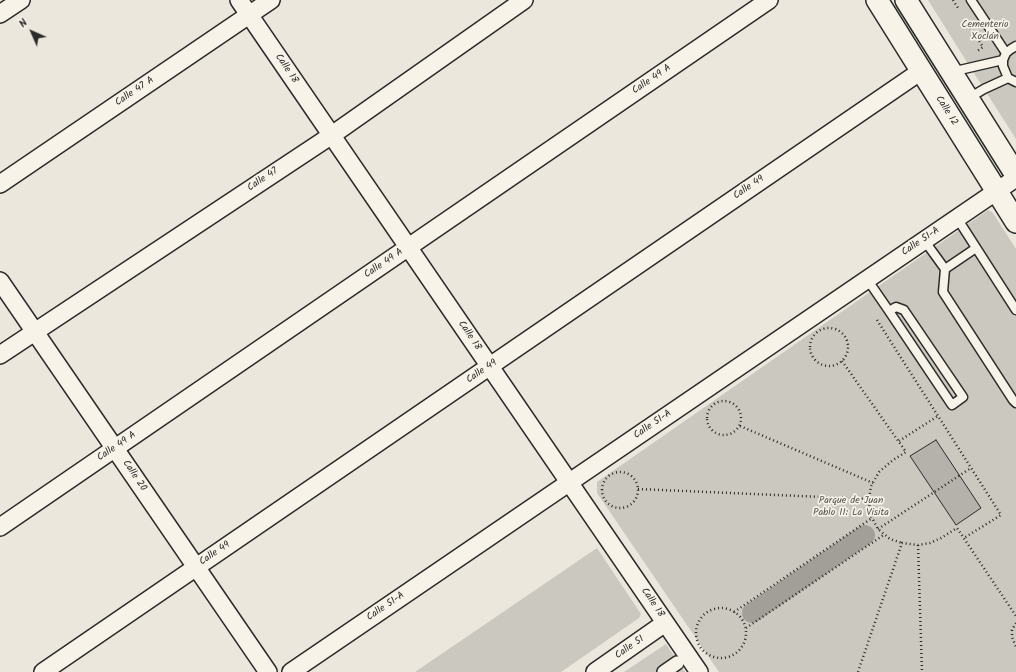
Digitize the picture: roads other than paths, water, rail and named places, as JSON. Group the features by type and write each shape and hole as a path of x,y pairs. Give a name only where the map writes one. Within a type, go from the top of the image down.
{"street":[{"path":"0,14 21,0"},
{"name":"Calle 18","path":"239,0 699,672"},
{"name":"Calle 47 A","path":"0,184 270,0"},
{"name":"Calle 47","path":"0,355 332,135 524,0"},
{"name":"Calle 49 A","path":"0,527 768,0"},
{"name":"Calle 12","path":"877,0 1016,222"},
{"path":"906,0 1016,177"},
{"name":"Calle 49","path":"43,672 921,70"},
{"name":"Calle 51-A","path":"291,672 1016,177"},
{"name":"Calle 20","path":"0,281 268,672"},
{"name":"Calle 51","path":"595,672 665,623"},
{"path":"664,672 677,663"}],"lane":[{"path":"971,0 1005,57"},
{"path":"968,99 984,89 1012,80 1005,72 1003,66 1005,57 1011,48 1016,46"},
{"path":"951,72 1005,57"},
{"path":"957,218 1016,310"},
{"path":"924,240 945,269 943,292 1016,403"},
{"path":"945,269 976,248"},
{"path":"867,279 952,405 963,397 904,310 896,307 889,311"}],"waterway":[{"path":"752,613 865,535"}],"park label":[{"name":"Cementerio Xoclán","path":"985,30"},
{"name":"Parque de Juan Pablo II: La Visita","path":"851,506"}]}
